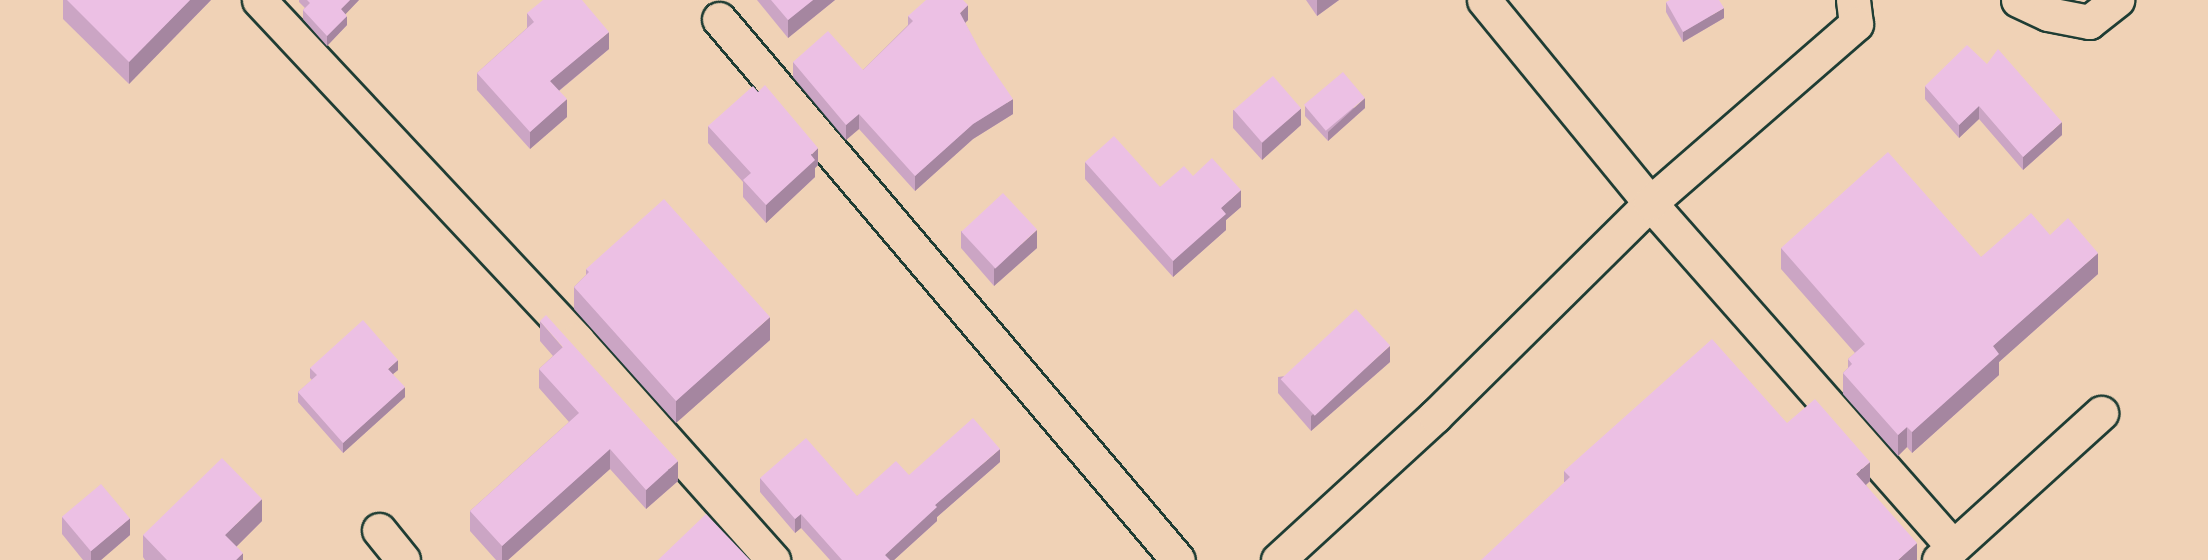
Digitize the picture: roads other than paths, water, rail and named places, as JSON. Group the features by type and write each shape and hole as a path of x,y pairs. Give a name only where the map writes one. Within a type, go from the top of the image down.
{"street":[{"path":"260,0 577,340 773,560"},
{"path":"1484,0 1650,203 1945,553 2101,413"},
{"path":"2019,0 2048,14 2089,22 2117,0"},
{"path":"1278,560 1435,416 1650,203 1854,6"},
{"path":"719,20 1178,560"},
{"path":"379,530 403,560"}]}
